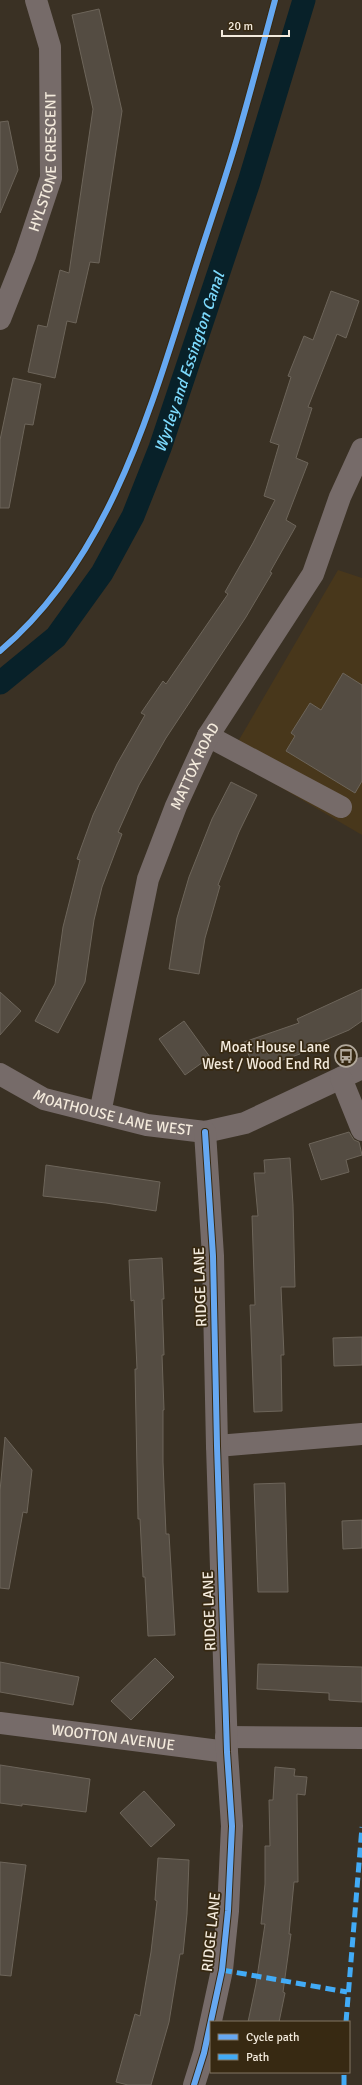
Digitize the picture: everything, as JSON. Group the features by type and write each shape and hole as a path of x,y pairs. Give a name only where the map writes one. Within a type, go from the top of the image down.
{"street":[{"name":"HYLSTONE CRESCENT","path":"0,319 25,256 51,178 50,47 36,0"},
{"name":"MATTOX ROAD","path":"100,1113 148,879 176,806 208,736 313,574 340,497 362,449"},
{"path":"208,736 341,807"},
{"name":"MOATHOUSE LANE WEST","path":"0,1074 44,1099 147,1125 205,1132 245,1123 362,1068"},
{"path":"341,1078 362,1130"},
{"name":"RIDGE LANE","path":"205,1132 213,1256 217,1446 227,1745 232,1826 226,1933 222,1970 211,2021"},
{"path":"217,1446 362,1434"},
{"name":"WOOTTON AVENUE","path":"0,1723 227,1745 362,1738"},
{"name":"RIDGE LANE","path":"194,2085 204,2053 210,2025"}],"shaded area":[{"path":"338,570 362,578 362,835 229,757"}],"building":[{"path":"99,9 122,111 99,263 90,262 76,323 67,321 55,378 28,372 38,325 47,327 60,270 69,273 93,109 72,15"},
{"path":"8,121 18,170 0,213 0,122"},
{"path":"331,291 359,301 346,338 337,334 308,407 312,408 296,458 308,463 286,520 296,526 270,572 272,573 246,617 166,738 139,785 118,832 122,834 102,887 94,920 85,982 58,1033 35,1021 55,984 63,927 80,860 77,859 93,815 117,764 145,715 141,713 163,681 166,684 228,594 225,592 253,543 275,500 264,496 279,445 270,442 291,377 288,376 304,336 313,340"},
{"path":"13,378 41,384 33,425 25,424 9,508 0,508 0,440"},
{"path":"343,673 362,685 362,781 355,793 286,751 295,736 291,733 310,703 321,710"},
{"path":"231,782 257,795 239,832 218,885 220,886 205,938 199,974 169,969 177,918 189,877 212,819"},
{"path":"362,989 362,1021 349,1030 299,1051 300,1054 254,1070 244,1042 299,1023 297,1019"},
{"path":"0,992 21,1011 0,1035"},
{"path":"184,1021 210,1057 185,1075 159,1039"},
{"path":"349,1132 354,1140 359,1142 362,1155 346,1160 349,1172 321,1180 309,1144"},
{"path":"290,1158 295,1287 281,1287 284,1355 281,1355 282,1411 254,1412 250,1305 255,1305 252,1216 258,1216 254,1173 265,1173 264,1160"},
{"path":"46,1165 160,1182 156,1211 106,1203 43,1196"},
{"path":"162,1258 164,1299 162,1299 164,1355 162,1355 164,1410 163,1462 166,1534 169,1534 175,1635 148,1636 145,1577 143,1577 140,1519 138,1519 135,1369 137,1369 134,1300 131,1301 129,1260"},
{"path":"362,1337 362,1365 334,1366 333,1338"},
{"path":"5,1437 32,1470 27,1513 23,1512 9,1589 0,1588 0,1491"},
{"path":"285,1483 288,1592 258,1592 254,1484"},
{"path":"362,1520 362,1548 343,1549 342,1521"},
{"path":"155,1658 174,1677 131,1720 111,1701"},
{"path":"0,1662 79,1677 73,1705 0,1692"},
{"path":"258,1664 362,1667 362,1702 329,1700 329,1693 257,1689"},
{"path":"0,1765 90,1779 86,1812 22,1804 22,1806 0,1803"},
{"path":"275,1767 295,1769 294,1776 307,1777 305,1795 297,1794 298,1882 294,1882 289,1934 291,1934 283,1992 285,1993 279,2021 248,2021 256,1984 265,1924 261,1924 265,1884 265,1846 270,1846 269,1800 273,1800"},
{"path":"144,1791 175,1825 151,1847 120,1813"},
{"path":"158,1858 189,1860 187,1914 183,1954 180,1954 169,2022 151,2085 128,2085 116,2082 135,2014 140,2016 151,1952 157,1901 155,1900"},
{"path":"0,1862 26,1865 11,1976 0,1975"}],"waterway":[{"name":"Wyrley and Essington Canal","path":"0,683 56,637 102,573 133,516 160,448 249,182 304,0"}],"marked path":[{"path":"346,2021 362,1827"},
{"path":"222,1970 347,1992"},
{"path":"344,2073 344,2085"}],"cycle path":[{"path":"0,651 38,614 70,573 98,528 121,480 142,430 160,380 233,153 275,0"},
{"path":"205,1132 213,1256 217,1446 227,1752 232,1826 228,1911 222,1970 211,2021"},
{"path":"194,2085 204,2053 210,2025"}],"place":[{"name":"Moat House Lane West / Wood End Rd","path":"346,1056"}]}
